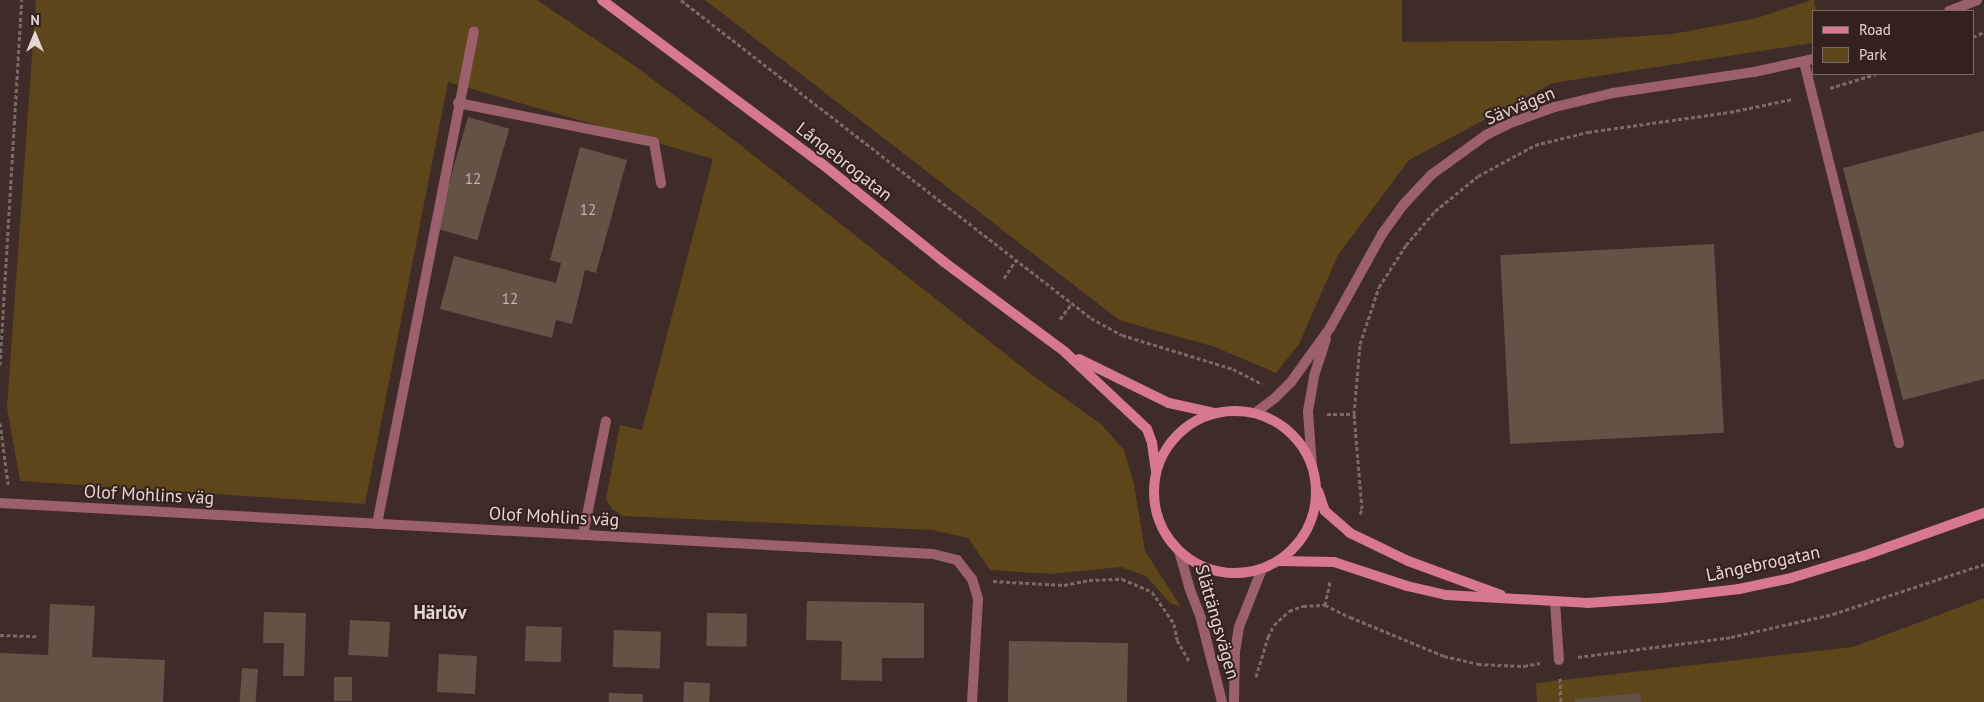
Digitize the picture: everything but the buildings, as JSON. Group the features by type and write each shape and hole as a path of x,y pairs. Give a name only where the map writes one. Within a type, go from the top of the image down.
{"main road":[{"name":"Långebrogatan","path":"602,0 758,115 951,268 1065,352 1147,429 1152,443 1156,470"},
{"name":"Långebrogatan","path":"1065,352 1168,403 1214,414"},
{"path":"1235,410 1255,413 1274,420 1290,432 1303,448 1312,466 1316,484 1316,502 1312,519 1304,536 1292,550 1278,561 1262,569 1233,573 1204,567 1179,551 1165,534 1156,514 1153,492 1156,470 1165,451 1177,434 1194,421 1214,414 1235,410"},
{"name":"Långebrogatan","path":"1316,484 1325,511 1350,533 1408,561 1511,598"},
{"name":"Långebrogatan","path":"1278,561 1334,562 1407,586 1446,595 1587,603 1661,598 1739,589 1791,578 1863,556 1984,514"}],"street":[{"path":"1952,10 1977,0"},
{"path":"377,524 458,104 474,32"},
{"path":"1808,60 1811,94 1899,443"},
{"name":"Sävvägen","path":"1255,413 1275,398 1291,382 1330,328 1382,234 1404,204 1431,175 1486,136 1512,122 1555,107 1613,93 1754,72 1808,60"},
{"path":"458,104 654,142 661,183"},
{"name":"Sävvägen","path":"1312,466 1308,411 1314,376 1330,328"},
{"path":"583,535 606,421"},
{"name":"Olof Mohlins väg","path":"5,504 933,554 957,560 972,579 978,599 972,702"},
{"name":"Slättängsvägen","path":"1179,551 1189,587 1201,618 1222,702"},
{"name":"Slättängsvägen","path":"1234,702 1235,652 1239,627 1262,569"},
{"path":"1554,602 1559,660"}],"path":[{"path":"0,365 22,0"},
{"path":"681,0 1091,318 1122,335 1233,369 1259,381 1275,398"},
{"path":"1350,533 1362,509 1354,414 1360,344 1379,287 1406,245 1435,211 1478,176 1535,145 1588,132 1730,112 1811,94 1873,75"},
{"path":"1004,278 1016,260"},
{"path":"1060,319 1072,303"},
{"path":"1308,411 1321,414 1354,414"},
{"path":"0,422 5,504"},
{"path":"1325,605 1334,562"},
{"path":"1255,680 1268,637 1274,625 1289,611 1303,606 1325,605 1435,652 1469,662 1524,666 1750,633 1833,614 1984,564"},
{"path":"972,579 1064,585 1089,580 1122,579 1152,592 1174,624 1177,640 1191,664"},
{"path":"0,635 38,636"}],"green space":[{"path":"36,0 537,0 632,64 734,140 1036,378 1101,424 1124,450 1134,484 1145,551 1181,607 1170,603 1146,576 1121,567 1051,574 990,570 968,538 932,530 623,516 612,509 606,499 620,425 642,430 713,159 448,82 365,504 20,481 7,407"},
{"path":"705,0 1402,0 1402,42 1583,40 1673,34 1757,18 1814,0 1816,10 1812,10 1812,43 1553,83 1409,160 1338,255 1299,344 1276,373 1215,347 1119,320"},
{"path":"1984,598 1984,702 1537,702 1536,683 1853,647"}],"district":[{"name":"Härlöv","path":"440,613"}]}
